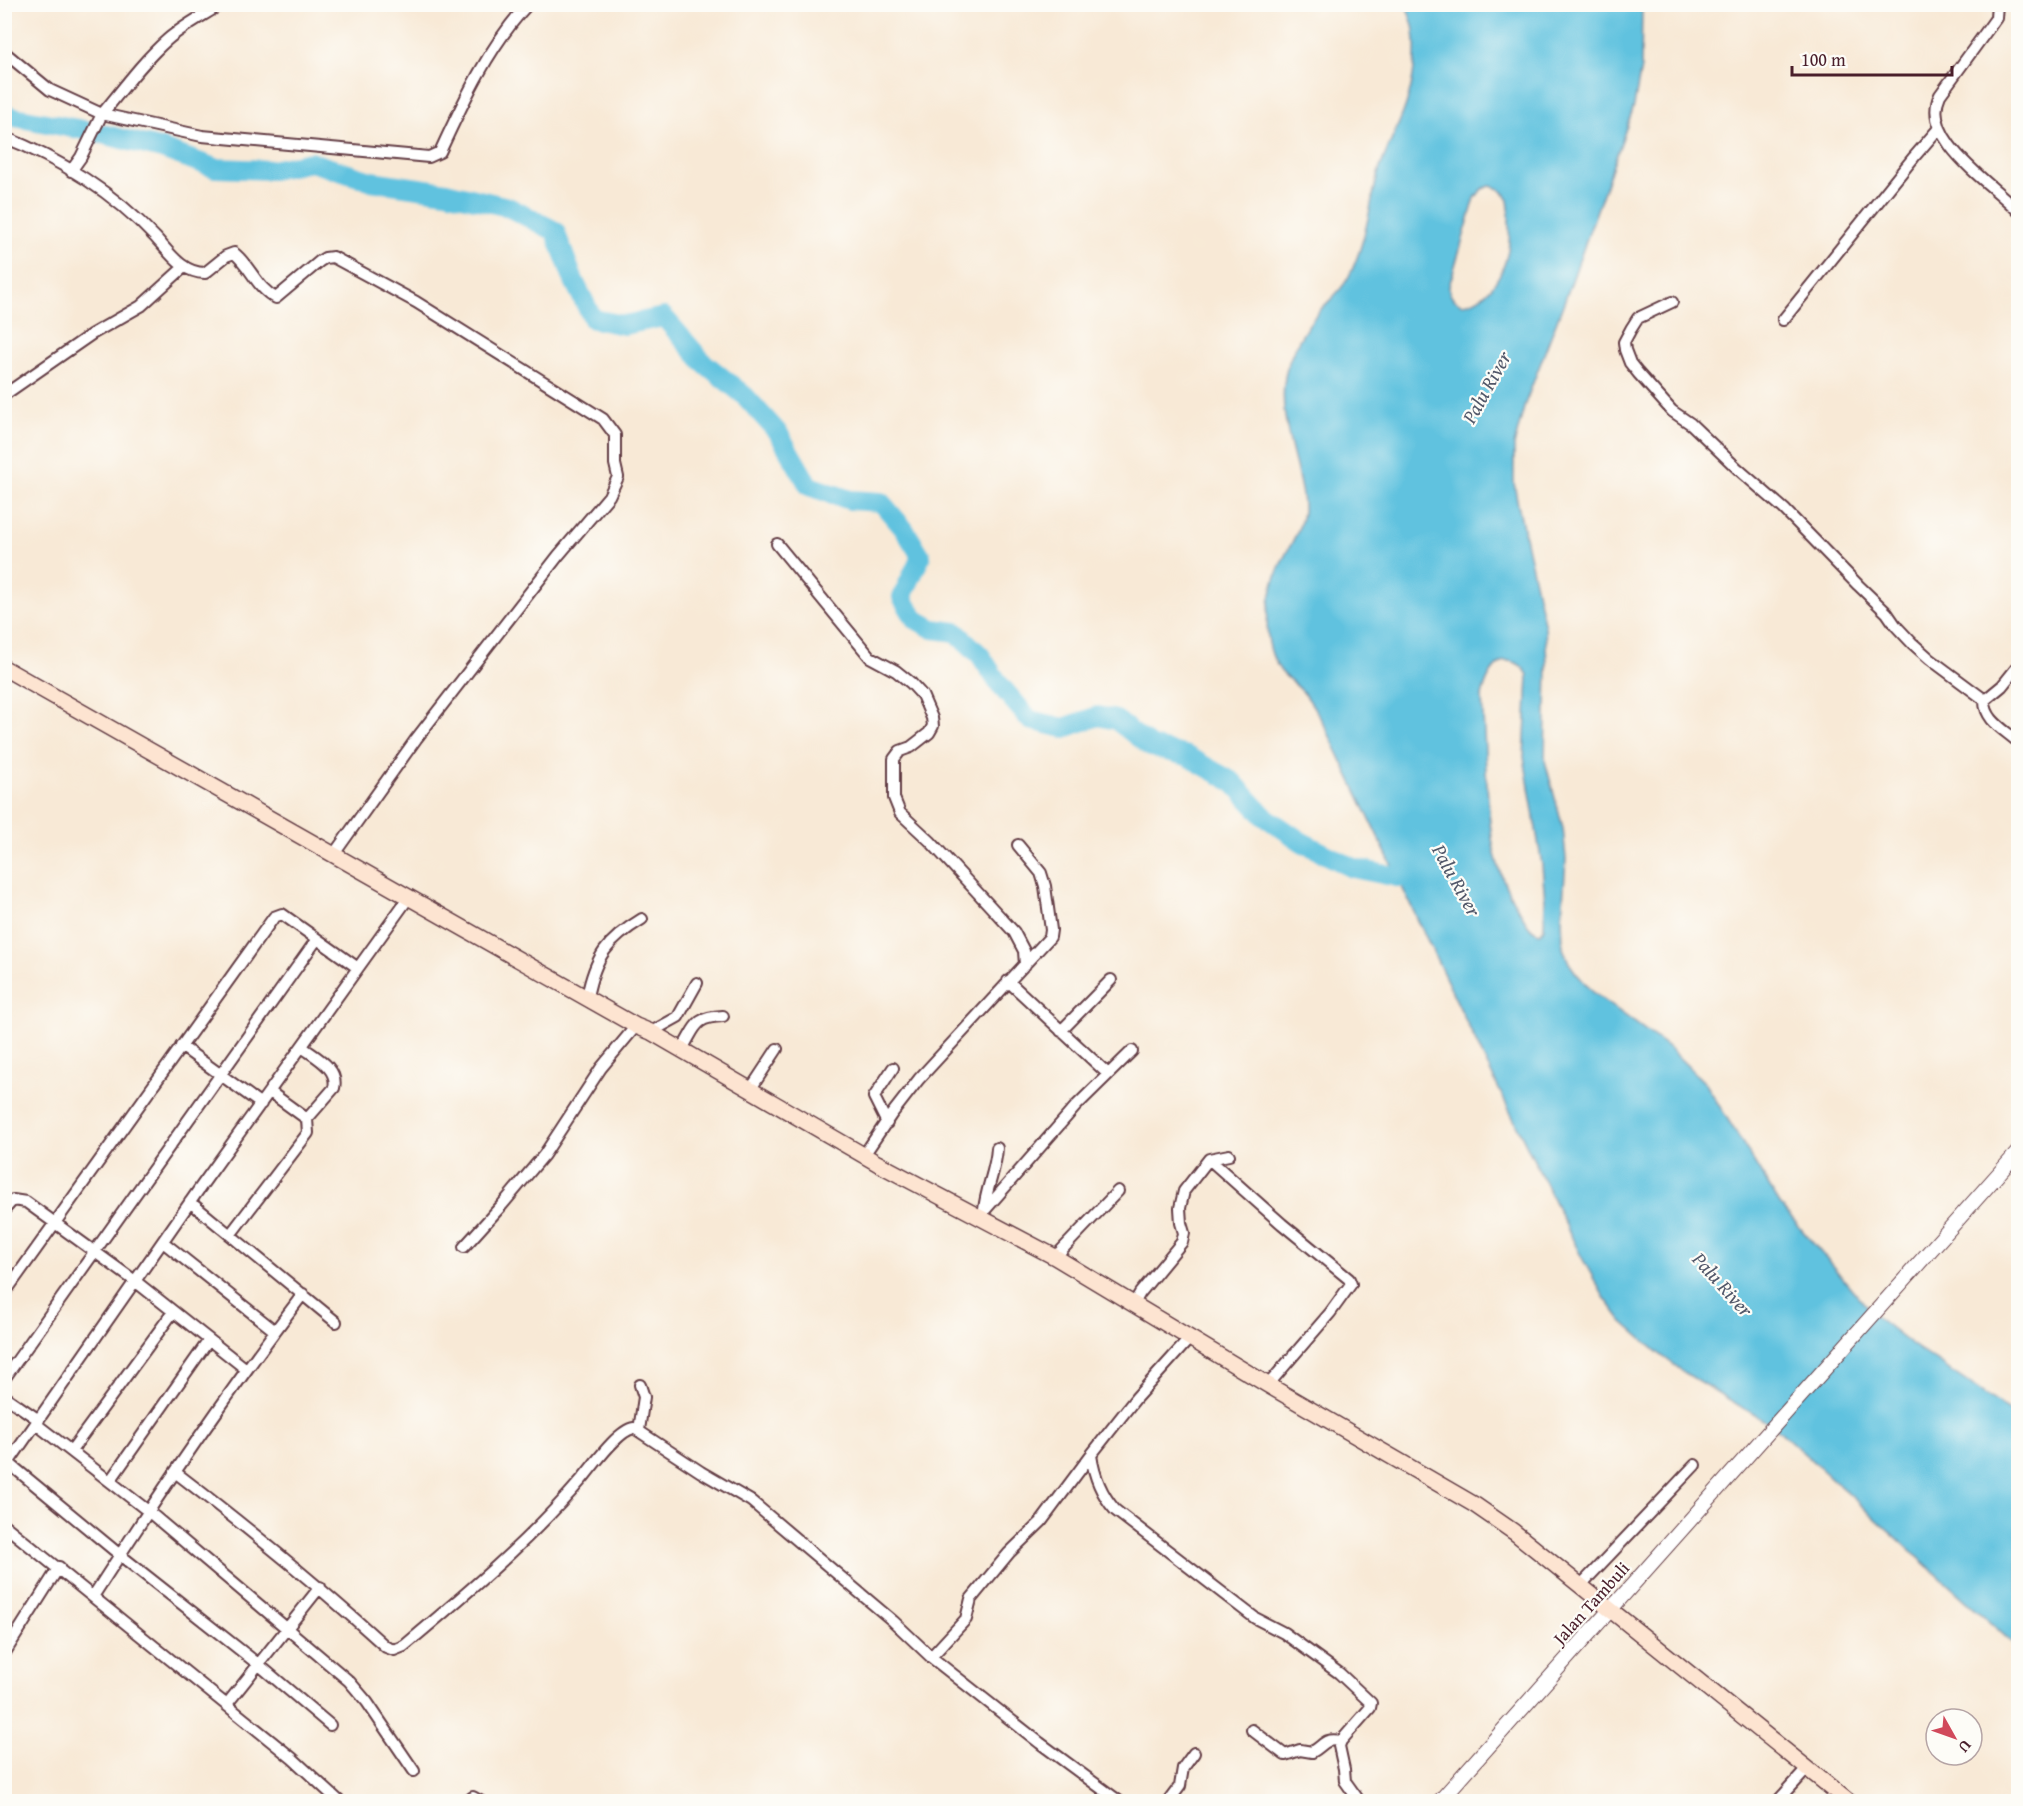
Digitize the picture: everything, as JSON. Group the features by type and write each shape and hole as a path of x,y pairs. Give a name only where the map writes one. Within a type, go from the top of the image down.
{"main road":[{"path":"4,668 636,1026 682,1049 864,1155 981,1214 1268,1385 1475,1504 1610,1608 1849,1802"}],"street":[{"path":"71,171 102,114 148,58 186,25 221,4"},
{"path":"4,52 50,90 102,114 202,136 429,157 440,152 496,45 528,4"},
{"path":"1999,6 1991,26 1938,100 1937,113 1939,128 1956,153 2019,211"},
{"path":"1783,320 1939,128"},
{"path":"4,138 34,149 116,201 139,220 184,267 194,273 205,273 225,256 234,253 243,261 261,286 276,298 320,261 333,257 416,302 603,419 615,435 615,464 618,477 609,496 558,556 416,739 334,854"},
{"path":"4,395 92,334 141,306 184,267"},
{"path":"1672,302 1638,318 1630,329 1624,342 1625,350 1638,374 1672,411 1691,424 1784,509 1887,612 1912,643 1985,700"},
{"path":"777,544 870,657 896,671 922,695 933,726 929,733 911,747 900,751 894,759 894,798 900,813 930,841 1014,932 1024,951 1024,964"},
{"path":"1985,700 2002,686 2019,666"},
{"path":"1985,700 1985,709 1991,719 2019,742"},
{"path":"864,1155 919,1079 1050,937 1045,886 1041,873 1018,845"},
{"path":"330,1725 258,1664 6,1464 190,1202 409,897"},
{"path":"4,1294 274,917 282,914 358,968"},
{"path":"587,997 591,975 608,944 618,934 642,919"},
{"path":"4,1379 317,939"},
{"path":"1061,1031 1111,980"},
{"path":"1008,981 1108,1074"},
{"path":"651,1032 678,1017 697,983"},
{"path":"682,1049 695,1026 703,1019 723,1016"},
{"path":"464,1247 544,1155 601,1068 636,1026"},
{"path":"181,1046 261,1104"},
{"path":"230,1235 308,1133 308,1119 334,1088 336,1082 329,1068 302,1047"},
{"path":"750,1090 777,1049"},
{"path":"981,1214 1076,1106 1131,1051"},
{"path":"887,1123 874,1097 893,1068"},
{"path":"270,1092 308,1119"},
{"path":"981,1214 995,1170 997,1148"},
{"name":"Jalan Tambuli","path":"1439,1802 2019,1152"},
{"path":"1133,1305 1140,1293 1182,1242 1184,1233 1181,1223 1181,1197 1190,1181 1209,1159 1230,1155"},
{"path":"1209,1159 1282,1224 1349,1279 1351,1284 1330,1313 1268,1385"},
{"path":"1055,1257 1118,1191"},
{"path":"4,1210 12,1200 21,1200 135,1281 246,1369"},
{"path":"190,1202 336,1322"},
{"path":"163,1242 275,1331"},
{"path":"94,1595 148,1511 246,1369 303,1294"},
{"path":"71,1451 173,1312"},
{"path":"931,1657 966,1619 971,1599 1010,1553 1041,1522 1136,1398 1190,1338"},
{"path":"110,1481 209,1340"},
{"path":"639,1430 644,1397 640,1385"},
{"path":"4,1396 148,1511 288,1627 349,1681 367,1702 414,1771"},
{"path":"175,1472 262,1539 320,1587 386,1647 394,1650 399,1649 479,1583 561,1503 623,1433 629,1429 639,1430 701,1472 751,1501 893,1621 931,1657 1040,1743 1120,1802"},
{"path":"1091,1455 1094,1474 1107,1502 1115,1510 1255,1618 1284,1633 1340,1673 1371,1703 1370,1708 1341,1740 1339,1746 1344,1781 1360,1802"},
{"path":"1580,1586 1695,1465"},
{"path":"4,1524 227,1704 340,1802"},
{"path":"4,1654 59,1567"},
{"path":"227,1704 320,1587"},
{"path":"1252,1730 1285,1755 1300,1750 1312,1752 1323,1742 1341,1740"},
{"path":"1168,1802 1180,1786 1183,1768 1194,1753"},
{"path":"1778,1802 1809,1768"},
{"path":"466,1802 473,1797 482,1802"}],"water":[{"name":"Palu River","path":"1406,5 1642,5 1641,67 1634,106 1569,289 1525,404 1514,445 1514,483 1545,627 1547,665 1545,761 1563,828 1566,859 1562,916 1563,948 1569,963 1594,993 1667,1046 1706,1084 1780,1204 1873,1314 1910,1343 2018,1417 2018,1648 1775,1427 1685,1373 1622,1321 1604,1297 1581,1256 1325,726 1306,696 1282,673 1274,659 1267,623 1270,597 1280,565 1296,535 1303,511 1302,493 1285,414 1285,377 1290,358 1299,340 1315,316 1345,283 1359,254 1378,174 1398,127 1412,82 1415,39 1413,24","holes":["1490,186 1503,192 1508,201 1508,252 1501,273 1488,291 1471,302 1461,304 1452,297 1449,286 1475,198 1482,189","1504,661 1519,664 1528,675 1524,757 1542,865 1545,901 1544,928 1541,933 1530,927 1511,897 1497,863 1490,827 1482,696 1492,671"]}],"waterway":[{"path":"4,115 94,132 162,149 215,168 272,170 311,162 371,181 446,192 508,207 555,231 574,281 593,319 624,325 664,317 703,362 745,396 779,434 809,486 850,500 881,502 904,529 921,556 902,597 915,619 933,629 956,632 980,655 999,684 1030,720 1064,728 1098,716 1116,720 1151,747 1187,756 1233,782 1264,816 1302,842 1353,868 1397,877 1421,878"}]}
